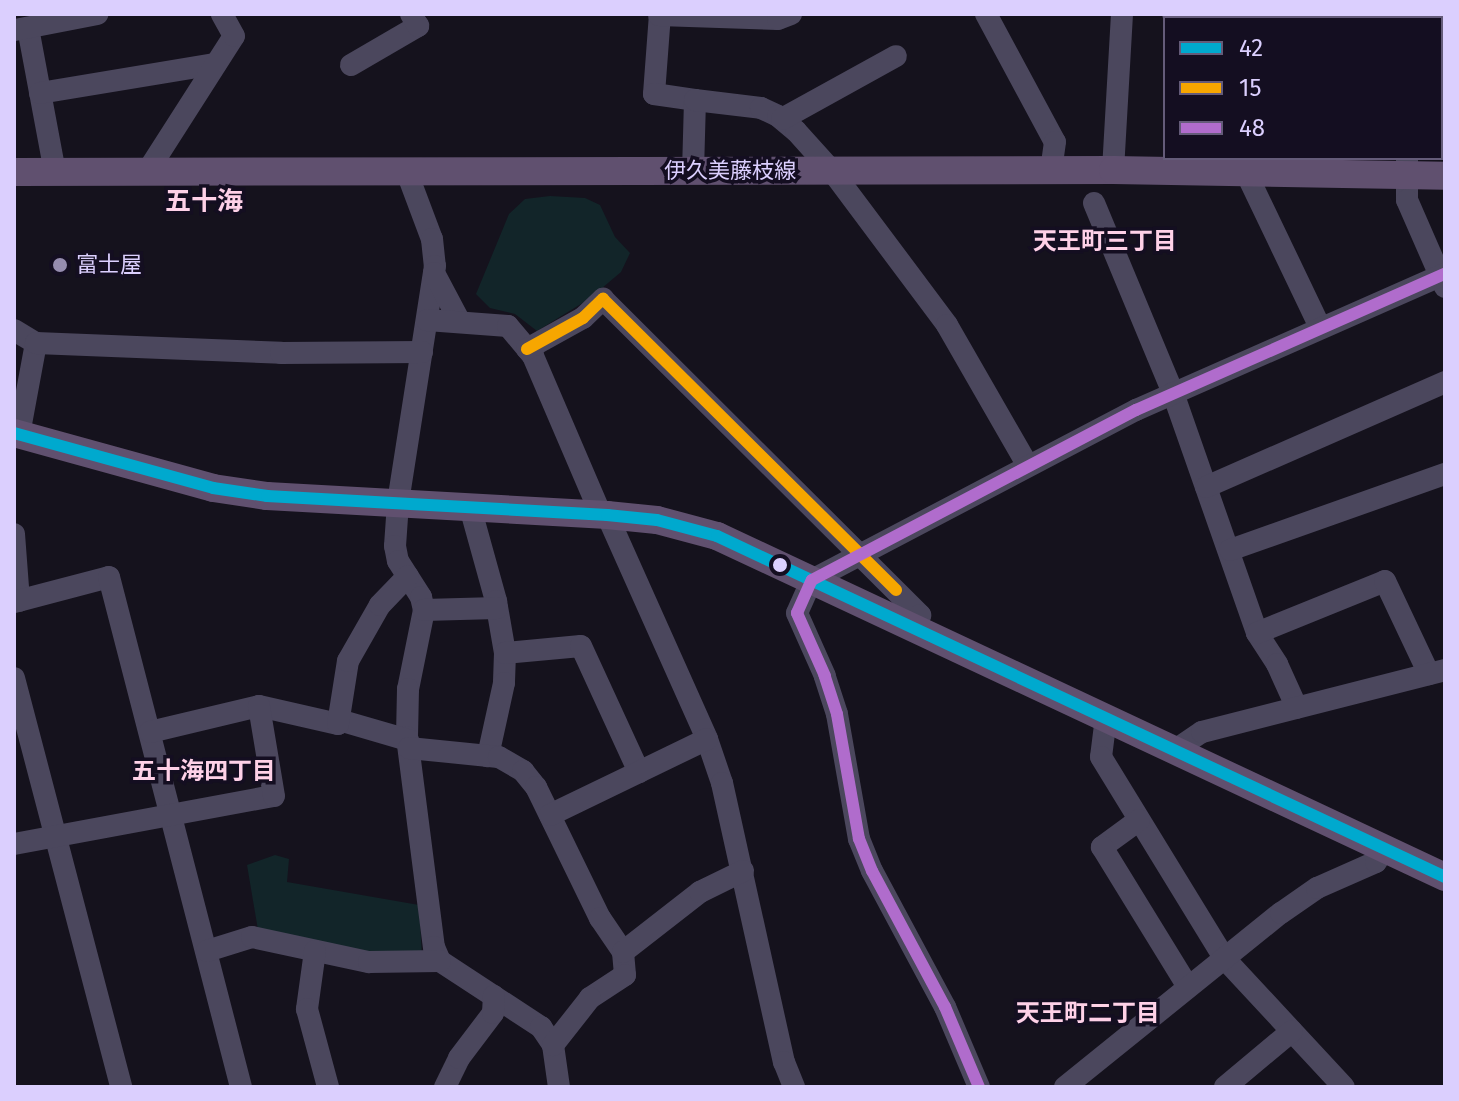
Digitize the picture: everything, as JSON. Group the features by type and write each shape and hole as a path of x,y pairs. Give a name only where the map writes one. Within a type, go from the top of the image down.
{"main road":[{"name":"伊久美藤枝線","path":"14,172 1113,170 1243,165 1407,167 1445,176"},
{"path":"16,434 213,488 267,496 604,515 657,520 717,536 1445,877"}],"street":[{"path":"55,172 40,93 21,29 97,14"},
{"path":"147,172 234,36 222,14"},
{"path":"351,65 418,26 411,14"},
{"path":"791,14 778,19 748,15 660,14 654,94 761,108 782,119 832,171 947,325 1027,464"},
{"path":"986,14 1055,142 1051,170"},
{"path":"1113,170 1122,14"},
{"path":"782,119 896,56"},
{"path":"40,93 216,64"},
{"path":"693,171 695,100"},
{"path":"1243,165 1320,327"},
{"path":"979,1087 945,1007 891,900 872,871 859,839 837,714 797,613 812,580 1027,464 1173,393 1320,327 1444,279 1407,200 1407,167"},
{"path":"406,170 432,239 434,273 398,503 395,546 398,561 421,597 424,610 408,689 408,744 434,947 440,961"},
{"path":"1094,203 1173,393 1257,633 1277,664 1297,708"},
{"path":"434,273 460,322"},
{"path":"527,349 583,318 603,299 920,615 916,629"},
{"path":"427,320 508,326 527,349 707,739 743,871 784,1062 794,1087"},
{"path":"14,330 36,343 281,353 422,352"},
{"path":"16,434 36,343"},
{"path":"1206,487 1445,382"},
{"path":"1230,550 1445,474"},
{"path":"470,507 497,608 505,653 504,683 488,756"},
{"path":"14,534 16,602 109,577 241,1087"},
{"path":"150,732 259,706 338,724 348,661 380,605 408,576"},
{"path":"1175,750 1202,732 1437,672 1385,581 1257,633"},
{"path":"424,610 497,608"},
{"path":"505,653 581,646 639,772"},
{"path":"14,678 121,1087"},
{"path":"14,844 274,796 259,706"},
{"path":"1106,717 1101,757 1224,958 1344,1087"},
{"path":"339,720 408,744 499,757 523,771 550,815 600,918 623,952 625,975 590,998 553,1045"},
{"path":"550,815 707,739"},
{"path":"1139,820 1102,847 1188,987"},
{"path":"1080,1082 1224,958 1317,888 1376,862 1385,848"},
{"path":"623,952 700,892 743,871"},
{"path":"207,951 252,937 369,962 440,961 541,1027 553,1045 559,1087"},
{"path":"315,951 307,1009 328,1087"},
{"path":"445,1087 459,1058 493,1013 494,996"},
{"path":"1225,1087 1292,1031"}],"green space":[{"path":"550,196 585,198 600,205 615,237 630,253 621,272 589,299 537,331 515,314 490,308 476,294 509,214 525,199"},
{"path":"275,855 289,859 287,882 419,905 422,956 350,951 258,930 247,865"}],"transit line":[{"name":"48","path":"979,1087 945,1007 872,871 859,839 837,714 825,676 797,613 812,580 1136,410 1445,274"},
{"name":"15","path":"527,349 583,318 603,299 896,590"},
{"name":"42","path":"14,433 213,488 267,496 607,515 657,520 717,536 1445,877"}],"place":[{"name":"富士屋","path":"60,265"}],"district":[{"name":"五十海","path":"204,202"},
{"name":"天王町三丁目","path":"1105,242"},
{"name":"五十海四丁目","path":"204,772"},
{"name":"天王町二丁目","path":"1088,1014"}]}
